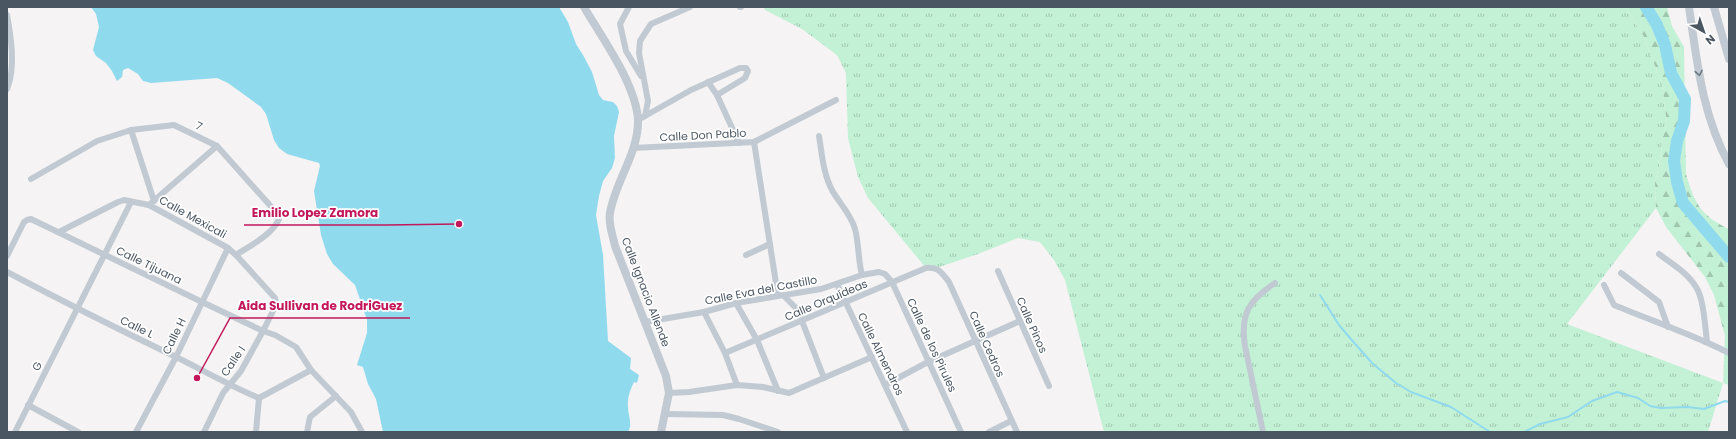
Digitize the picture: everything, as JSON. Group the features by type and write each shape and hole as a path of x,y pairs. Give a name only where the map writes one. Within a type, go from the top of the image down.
{"street":[{"name":"Calle Ignacio Allende","path":"584,7 625,77 641,118 633,148 614,198 610,214 610,228 666,376 669,393 666,414 661,432"},
{"path":"629,7 620,24 626,50 643,80"},
{"path":"641,118 648,101 639,53 640,41 651,24 690,7"},
{"path":"1689,7 1703,97 1715,135 1729,164"},
{"path":"1714,7 1729,59"},
{"path":"7,15 12,44 10,83 7,90"},
{"path":"641,118 691,90 740,68 746,68 748,72 745,78 717,95"},
{"path":"708,82 717,95 739,143"},
{"name":"Calle Don Pablo","path":"633,148 754,142 836,100"},
{"name":"7","path":"32,179 97,141 131,130 174,126 217,146 276,212 279,219 276,225 263,237 236,255"},
{"path":"131,130 152,203 217,146"},
{"path":"819,136 826,176 832,190 851,219 856,230 859,265 862,275"},
{"path":"754,142 770,244 781,295 796,308 824,378"},
{"name":"Calle Mexicali","path":"59,232 118,202 152,203 228,248 236,255 277,302"},
{"name":"G","path":"15,432 78,310 104,254 131,202"},
{"name":"Calle Tijuana","path":"7,256 27,220 31,219 202,302 263,331 275,335 296,348 311,370 351,412 362,432"},
{"path":"746,254 770,244"},
{"name":"Calle H","path":"136,432 176,357 228,248"},
{"path":"1659,254 1691,279 1697,288 1700,297 1707,342"},
{"name":"Calle Orquídeas","path":"725,353 926,268 936,268"},
{"name":"Calle Cedros","path":"936,268 942,272 949,282 1017,432"},
{"name":"Calle Pinos","path":"998,271 1049,386"},
{"name":"Calle L","path":"7,272 78,310 176,357 229,385 259,398"},
{"name":"Calle Eva del Castillo","path":"645,322 704,312 736,303 821,289 862,275 879,272"},
{"name":"Calle de los Pirules","path":"879,272 885,274 892,282 961,432"},
{"path":"1621,273 1658,302 1668,327"},
{"path":"1263,432 1243,333 1244,322 1248,309 1259,294 1275,283"},
{"name":"Calle Almendros","path":"837,284 907,432"},
{"path":"1604,285 1614,304 1707,342 1729,353"},
{"name":"Calle I","path":"204,432 222,393 241,371 277,302"},
{"path":"736,303 758,340 778,391"},
{"path":"704,312 725,353 737,385"},
{"path":"885,385 928,362 1020,321"},
{"path":"669,393 689,392 737,385 763,387 789,393 872,357"},
{"path":"256,432 259,398 311,370"},
{"path":"307,432 310,417 336,396"},
{"path":"28,405 78,432"},
{"path":"666,414 723,415 763,430 778,432"},
{"path":"989,432 1011,421"}],"green space":[{"path":"764,7 1625,7 1643,35 1662,84 1667,124 1662,140 1660,162 1655,183 1656,208 1567,324 1723,383 1708,432 1104,432 1065,280 1054,260 1040,242 1018,238 978,254 936,268 926,268 868,198 858,177 848,138 846,73 837,55 802,29 765,10"},
{"path":"1625,7 1667,7 1672,26 1684,47 1686,174 1692,193 1700,208 1711,219 1729,229 1729,385 1723,383 1725,336 1714,295 1705,277 1666,227 1656,208 1655,183 1660,162 1662,140 1667,124 1662,84 1643,35"}],"water":[{"path":"91,7 559,7 568,22 576,44 592,72 599,95 603,100 613,102 617,106 619,112 614,136 615,158 612,168 603,181 596,215 603,255 608,341 631,358 630,369 639,375 637,383 634,382 628,397 630,423 628,432 383,432 376,399 368,384 363,367 357,365 367,333 367,320 355,285 333,264 327,254 321,235 314,191 320,166 319,163 287,154 279,148 274,140 266,114 261,107 228,83 217,78 151,83 143,81 138,74 128,68 123,70 122,77 117,81 106,63 96,56 93,50 99,27 96,14"}],"waterway":[{"path":"1646,7 1657,25 1665,45 1671,73 1685,99 1684,121 1677,141 1674,161 1677,182 1683,203 1729,257"},
{"path":"1320,295 1339,325 1350,338 1372,363 1396,383 1411,392 1451,407 1490,432"},
{"path":"1524,432 1540,424 1568,417 1592,401 1617,392 1638,398 1650,406 1661,408 1688,407 1704,409 1725,401 1729,402"}],"place":[{"name":"Emilio Lopez Zamora","path":"459,224"},
{"name":"Aida Sullivan de RodriGuez","path":"197,378"}]}
